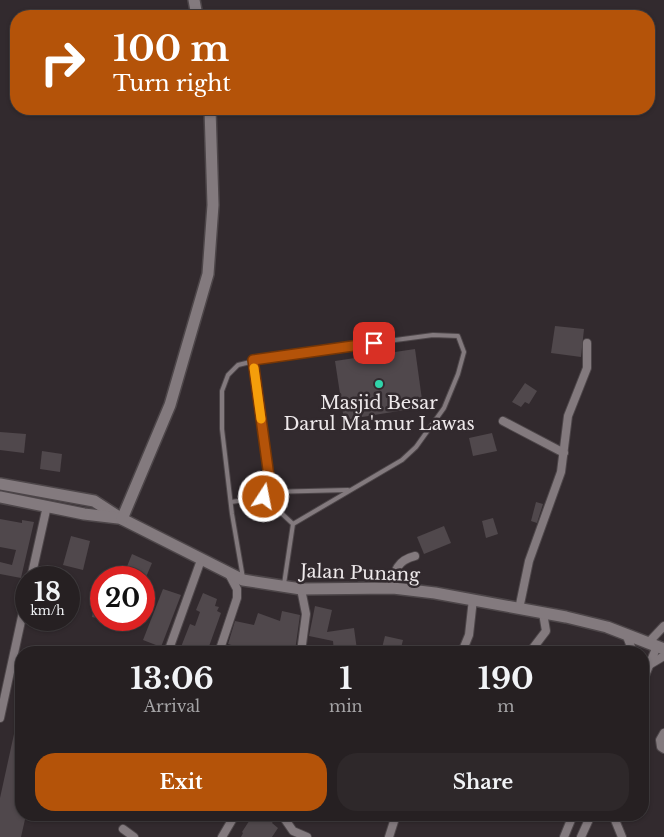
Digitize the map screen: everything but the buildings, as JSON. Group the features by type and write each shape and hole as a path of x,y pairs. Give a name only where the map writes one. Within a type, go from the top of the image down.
{"street":[{"path":"122,519 170,405 208,274 213,205 210,115"},
{"path":"519,609 529,561 555,491 564,453 568,416 587,368 587,343"},
{"path":"503,421 564,453"},
{"name":"Jalan Punang","path":"0,484 94,502 122,519 243,580 283,588 393,588 473,599 607,627 653,644"},
{"name":"Jalan Punang","path":"0,497 84,514 122,519"},
{"path":"34,566 47,506"},
{"path":"393,588 393,574 407,558 415,556"},
{"path":"170,646 201,560"},
{"path":"221,646 237,598 237,589 228,572"},
{"path":"301,589 306,614 302,646"},
{"path":"464,646 469,635 473,599"},
{"path":"535,646 546,631 543,613"},
{"path":"649,665 653,644 664,626"},
{"path":"16,646 19,631"},
{"path":"626,634 631,646"},
{"path":"0,718 15,649"},
{"path":"649,665 664,656"},
{"path":"664,733 660,740 661,747 664,749"},
{"path":"222,837 231,821"},
{"path":"286,821 293,831 307,837"},
{"path":"389,837 394,821"},
{"path":"564,837 571,821"},
{"path":"581,837 588,821"},
{"path":"615,821 622,837"},
{"path":"123,830 134,837"}],"lane":[{"path":"243,580 222,428 222,391 228,375 238,366 253,360 433,335 458,336 463,347 462,362 444,408 427,434 402,460 293,524"},
{"path":"231,502 264,497 268,492 270,484 253,360"},
{"path":"268,492 350,490"},
{"path":"264,497 293,524"},
{"path":"283,588 293,524"}],"slow traffic":[{"path":"254,368 261,419"}],"place":[{"name":"Masjid Besar Darul Ma'mur Lawas","path":"379,384"}],"route":[{"path":"264,497 268,492 270,484 253,360 374,343"}]}
